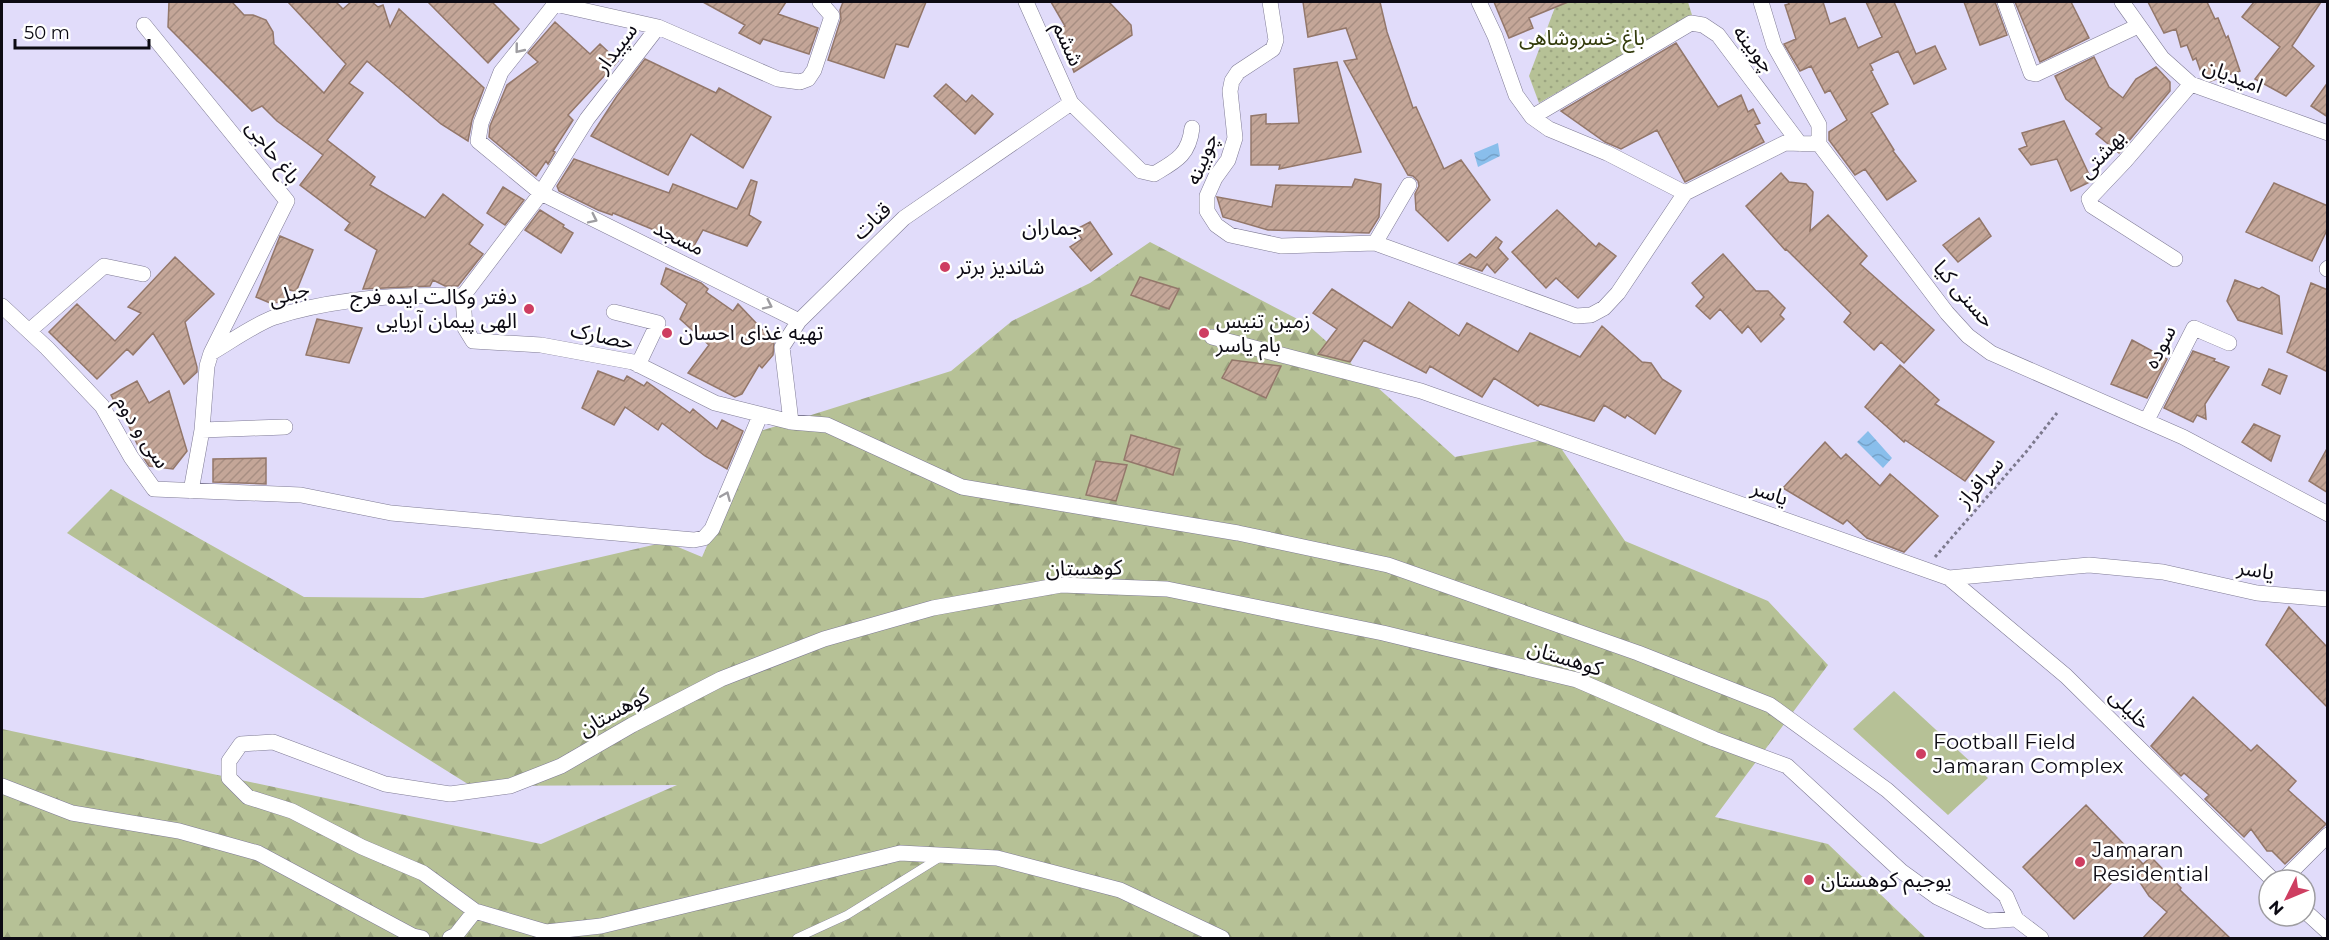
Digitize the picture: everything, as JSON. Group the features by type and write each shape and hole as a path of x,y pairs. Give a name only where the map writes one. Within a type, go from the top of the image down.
{"street":[{"name":"سپیدار","path":"464,296 540,193 587,119 658,27 778,79 800,82 808,79 813,70 832,16 820,2"},
{"name":"ششم","path":"1026,2 1071,103"},
{"name":"چوبینه","path":"1270,2 1276,40 1273,49 1238,72 1232,81 1230,91 1235,138 1228,160 1215,178 1208,196 1207,211 1216,225 1230,235 1281,246 1375,243 1576,316 1591,315 1605,308 1618,293 1686,193 1785,143 1819,144"},
{"path":"1479,2 1495,36 1516,95 1532,117 1549,129 1607,153 1686,193"},
{"name":"حسنی کیا","path":"1761,2 1774,45 1819,125 1819,144 1947,314 1968,336 1991,353 2146,420 2328,514"},
{"path":"2006,2 2031,73 2036,74 2138,26"},
{"name":"امیدیان","path":"2122,2 2162,58 2191,84 2328,133"},
{"path":"554,3 658,27"},
{"name":"مسجد","path":"554,3 501,72 481,123 478,141 540,193 799,321"},
{"name":"چوبینه","path":"1532,117 1691,23 1703,25 1718,35 1800,144"},
{"name":"باغ حاجی","path":"144,25 287,201 211,354"},
{"name":"بهشتی","path":"2175,259 2092,206 2089,199 2191,84"},
{"path":"1071,103 1141,171 1154,174 1178,160 1190,143 1192,128"},
{"name":"قنات","path":"791,422 782,347 799,321 904,218 1071,103"},
{"path":"1375,243 1409,185"},
{"path":"29,331 104,267 143,274"},
{"name":"جبلی","path":"211,354 274,318 344,301 412,296 464,296"},
{"name":"حصارک","path":"464,296 465,327 473,341 541,345 638,365 715,403 791,422"},
{"name":"سی و دوم","path":"2,306 102,406 131,458 154,489 301,495 391,513 694,540 704,538 712,529 760,416"},
{"path":"614,312 658,323 638,365"},
{"name":"سوده","path":"2146,420 2194,328 2229,343"},
{"name":"یاسر","path":"1212,337 1421,391 1949,578 2089,565 2163,572 2257,593 2328,599"},
{"path":"191,491 202,430 207,366 211,354"},
{"name":"کوهستان","path":"791,422 827,425 962,487 1238,533 1388,566 1638,653 1770,705 1887,790 2006,896 2016,919 2041,939"},
{"path":"202,430 285,427"},
{"name":"خلیلی","path":"1949,578 2066,676 2261,868"},
{"name":"کوهستان","path":"1222,939 1120,890 997,858 900,853 601,926 546,932 475,911 423,873 362,847 292,811 248,796 229,778 229,761 241,744 273,742 385,784 450,794 510,786 561,766 632,725 721,679 824,639 933,608 1060,585 1167,589 1383,633 1577,680 1714,739 1787,766 1893,864 1937,897 1987,921 2016,919"},
{"path":"2,786 72,813 179,831 258,854 422,939"},
{"path":"2295,868 2328,835"},
{"path":"450,939 456,935 475,911"}],"lane":[{"path":"797,939 847,915 946,854"}],"path":[{"name":"سرافراز","path":"1924,569 2057,413"}],"green space":[{"name":"باغ خسروشاهی","path":"1557,2 1688,2 1692,15 1539,103 1529,76"},
{"path":"1150,242 1307,324 1455,457 1554,438 1625,541 1768,601 1828,665 1715,817 1828,844 1926,938 2,938 2,729 541,844 677,785 471,786 67,533 111,489 304,597 423,598 666,542 702,557 757,432 951,371 1012,321 1090,283"},
{"name":"Football Field Jamaran Complex","path":"1894,691 1988,778 1948,815 1853,729"}],"water":[{"path":"1498,143 1500,156 1478,167 1474,153"},
{"path":"1868,431 1892,458 1883,468 1857,442"}],"building":[{"path":"169,2 232,2 244,15 253,15 266,20 273,32 274,44 324,93 346,64 288,2 336,2 343,9 351,2 372,2 378,7 383,5 390,27 399,9 484,88 472,120 468,141 441,124 367,61 349,83 363,93 327,140 375,177 370,185 425,218 443,194 483,225 469,244 483,254 458,286 445,286 433,280 430,286 363,289 377,250 345,230 350,223 300,185 323,155 277,121 262,106 252,111 168,27"},
{"path":"428,2 492,2 519,29 488,63"},
{"path":"703,2 786,2 778,14 818,28 809,54 763,39 760,44 739,33 745,25"},
{"path":"843,2 926,2 908,47 896,44 884,78 828,60 841,19 840,10"},
{"path":"1051,2 1109,2 1131,25 1132,35 1074,72 1058,29 1065,26"},
{"path":"1303,2 1380,2 1387,32 1413,108 1416,107 1444,169 1461,160 1490,200 1448,241 1416,210 1415,194 1419,186 1418,181 1408,175 1344,61 1357,59 1346,28 1308,37"},
{"path":"1494,2 1568,2 1529,18 1533,28 1509,38"},
{"path":"1788,2 1823,2 1830,24 1845,18 1858,48 1882,37 1866,2 1894,2 1916,54 1935,46 1946,69 1914,84 1898,51 1870,64 1873,70 1871,71 1888,104 1871,113 1893,151 1916,181 1887,200 1865,169 1855,175 1829,140 1829,132 1847,120 1830,90 1825,93 1811,66 1800,71 1784,44 1796,39 1785,5 1789,4"},
{"path":"1964,2 1995,2 2007,35 1980,45"},
{"path":"2015,2 2071,2 2089,38 2040,62"},
{"path":"2148,2 2207,2 2215,19 2218,18 2226,38 2228,36 2240,71 2211,81 2203,78 2196,58 2193,60 2187,45 2181,47 2176,29 2164,33"},
{"path":"2254,2 2321,2 2292,46 2314,66 2286,96 2255,79 2280,47 2242,17"},
{"path":"555,22 590,54 600,44 618,61 568,115 573,120 553,151 555,152 548,164 546,161 536,176 489,137 490,126 507,85 538,62 528,53"},
{"path":"1676,43 1718,107 1741,95 1748,112 1753,109 1760,123 1755,125 1764,142 1685,182 1657,130 1621,149 1605,142 1561,111"},
{"path":"2094,57 2109,87 2123,98 2136,79 2156,67 2170,82 2170,91 2119,153 2096,134 2102,128 2066,99 2055,76"},
{"path":"645,59 716,93 719,88 771,117 743,168 691,134 668,175 591,136"},
{"path":"1337,62 1361,152 1279,169 1280,165 1251,165 1251,116 1266,114 1266,124 1299,123 1294,69"},
{"path":"2328,82 2328,117 2311,106"},
{"path":"946,84 966,102 972,95 993,114 975,134 934,96"},
{"path":"2064,121 2092,181 2071,191 2057,159 2031,165 2019,149 2027,146 2022,133"},
{"path":"574,159 669,193 673,184 737,209 751,180 757,182 749,215 761,222 747,246 703,230 691,251 659,232 613,213 612,215 598,210 559,191 557,186"},
{"path":"1781,173 1789,182 1806,184 1813,192 1810,231 1828,215 1867,256 1860,264 1934,330 1904,363 1881,342 1874,350 1844,322 1851,313 1785,250 1746,206"},
{"path":"1355,179 1381,184 1379,217 1369,233 1268,230 1223,217 1217,197 1272,207 1276,185 1352,187"},
{"path":"2274,183 2328,206 2328,228 2312,261 2246,232"},
{"path":"503,187 524,200 505,225 487,213"},
{"path":"540,210 573,233 561,253 525,230"},
{"path":"1557,210 1596,247 1599,243 1616,256 1578,298 1556,278 1546,288 1512,252"},
{"path":"1979,218 1991,236 1958,262 1943,245"},
{"path":"1090,222 1112,254 1091,271 1070,247 1082,239 1075,230"},
{"path":"280,236 313,250 296,292 288,289 283,302 270,303 256,297"},
{"path":"1496,237 1502,242 1498,248 1508,259 1495,273 1487,264 1482,271 1459,263 1470,254 1476,258"},
{"path":"1723,254 1756,291 1768,291 1785,308 1780,315 1784,319 1761,342 1748,326 1742,333 1720,309 1710,319 1696,306 1704,297 1692,283"},
{"path":"175,257 214,294 185,322 197,372 184,384 153,333 133,355 127,349 97,379 49,332 77,304 115,341 141,313 128,307"},
{"path":"666,268 701,283 708,289 706,292 733,311 738,304 774,342 773,355 762,368 759,365 742,394 735,397 688,373 709,345 680,319 687,304 661,284"},
{"path":"1140,277 1179,289 1169,309 1131,295"},
{"path":"2235,280 2259,289 2262,287 2279,296 2282,334 2238,320 2227,301"},
{"path":"2311,283 2328,290 2328,372 2287,352"},
{"path":"1332,289 1392,328 1409,302 1459,336 1467,323 1518,352 1530,333 1580,357 1602,326 1642,362 1651,363 1662,379 1681,391 1655,434 1627,415 1625,418 1604,405 1594,421 1540,404 1538,406 1494,378 1482,397 1430,366 1426,373 1364,340 1350,362 1318,354 1337,329 1313,313"},
{"path":"317,319 362,328 349,363 306,355"},
{"path":"2132,340 2167,359 2147,398 2111,384"},
{"path":"2193,351 2229,367 2205,404 2206,419 2197,415 2193,422 2164,408"},
{"path":"1232,360 1281,366 1266,398 1222,378"},
{"path":"1900,365 1939,400 1935,404 1994,442 1965,481 1905,440 1904,442 1865,407"},
{"path":"2269,369 2287,376 2280,394 2262,385"},
{"path":"598,371 624,381 627,376 644,386 647,382 690,413 693,409 717,429 722,420 743,431 727,469 705,456 662,423 658,430 625,407 614,425 582,408"},
{"path":"137,381 149,403 169,391 187,451 173,469 149,466 122,411 120,412 111,395"},
{"path":"2254,424 2280,436 2271,461 2242,442"},
{"path":"1131,435 1180,449 1173,475 1124,460"},
{"path":"1825,442 1841,459 1846,454 1880,486 1890,474 1938,516 1904,552 1867,538 1847,520 1843,524 1783,488"},
{"path":"2328,447 2328,493 2309,481"},
{"path":"266,458 266,484 213,482 213,459"},
{"path":"1096,461 1127,465 1116,501 1086,495"},
{"path":"2289,607 2328,648 2328,708 2266,645"},
{"path":"2193,697 2251,751 2257,745 2296,781 2288,790 2326,824 2285,864 2272,851 2267,851 2251,829 2244,837 2205,799 2209,795 2184,773 2181,776 2151,746"},
{"name":"Jamaran Residential","path":"2086,805 2143,864 2151,857 2181,888 2180,890 2231,939 2142,939 2167,912 2149,896 2129,866 2074,919 2023,867"}],"place":[{"name":"شاندیز برتر","path":"945,267"},
{"name":"دفتر وکالت ایده فرج الهی پیمان آریایی","path":"529,309"},
{"name":"تهیه غذای احسان","path":"667,333"},
{"name":"زمین تنیس بام یاسر","path":"1204,333"},
{"name":"Football Field Jamaran Complex","path":"1921,754"},
{"name":"Jamaran Residential","path":"2080,862"},
{"name":"یوجیم کوهستان","path":"1809,880"}],"district":[{"name":"جماران","path":"1052,227"}]}
